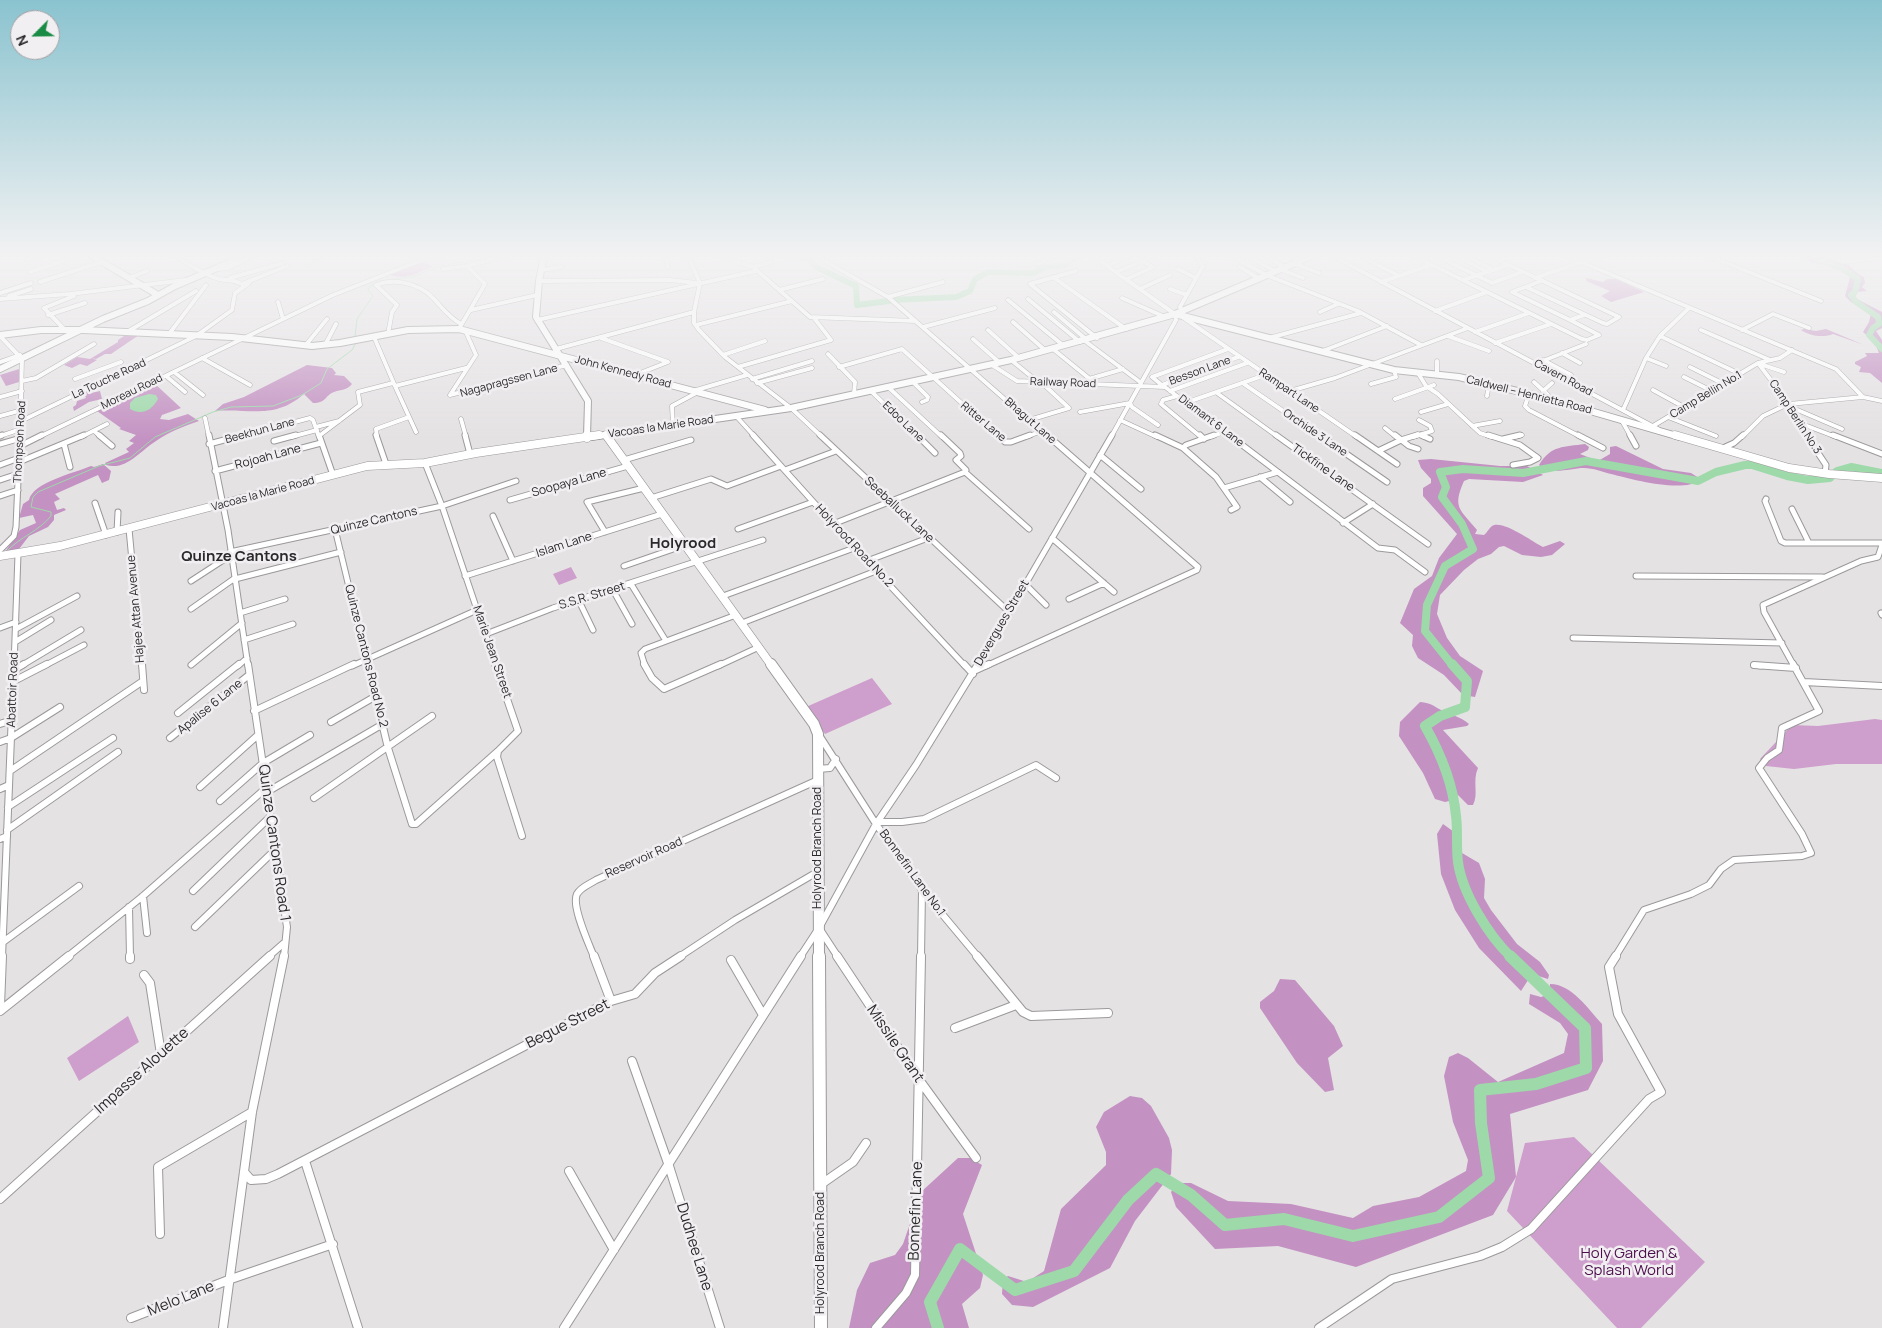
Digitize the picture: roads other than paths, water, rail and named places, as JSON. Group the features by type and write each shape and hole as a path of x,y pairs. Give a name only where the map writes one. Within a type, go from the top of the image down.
{"main road":[{"path":"0,369 21,357 106,318"},
{"name":"Vacoas la Marie Road","path":"0,556 48,549 106,535 367,466 425,463 470,454 791,408 996,364 1097,338 1162,318"},
{"name":"Caldwell – Henrietta Road","path":"1193,318 1268,339 1394,370 1459,377 1547,398 1789,468 1827,474 1882,478"},
{"path":"537,320 567,365 588,402 587,438"},
{"name":"John Kennedy Road","path":"0,336 41,330 64,329 243,338 305,346 360,340 418,329 462,328 558,352 770,411"},
{"name":"Holyrood Branch Road","path":"606,435 814,724 818,734 821,1328"}],"street":[{"path":"51,318 64,329"},
{"path":"127,332 151,318"},
{"path":"169,334 181,318"},
{"name":"La Touche Road","path":"21,421 196,336 221,318"},
{"name":"Moreau Road","path":"20,446 288,318"},
{"path":"388,334 391,318"},
{"path":"319,436 360,405 358,392 466,368 476,355 462,328 450,318"},
{"path":"462,328 467,318"},
{"path":"537,320 546,318"},
{"path":"558,352 673,318"},
{"path":"695,318 696,325 724,318"},
{"path":"814,318 916,321"},
{"path":"738,367 832,340 814,318"},
{"name":"Bhagut Lane","path":"912,318 1198,569 974,672"},
{"path":"923,327 957,318"},
{"path":"1030,318 1064,346"},
{"path":"1053,318 1123,369 1139,384"},
{"path":"1060,318 1084,341"},
{"path":"1073,318 1097,338"},
{"path":"1111,318 1126,329"},
{"name":"Devergues Street","path":"819,928 877,823 974,672 1024,583 1091,473 1177,318"},
{"name":"Rampart Lane","path":"1185,318 1238,357 1397,464"},
{"path":"1268,339 1343,318"},
{"path":"1371,318 1421,345"},
{"name":"Cavern Road","path":"1449,318 1656,428"},
{"path":"1475,332 1515,318"},
{"path":"1539,318 1585,340 1599,335 1566,318"},
{"path":"1570,320 1576,318"},
{"path":"1591,318 1605,324 1619,319 1617,318"},
{"path":"1623,410 1646,358 1660,336 1679,318"},
{"path":"1713,318 1841,371 1863,397"},
{"path":"1742,330 1765,318"},
{"path":"1783,318 1809,328"},
{"path":"305,346 327,319"},
{"path":"1013,322 1046,351"},
{"path":"325,345 336,324"},
{"path":"1496,343 1551,324"},
{"name":"Seeballuck Lane","path":"696,325 723,355 791,408 1008,611"},
{"path":"1320,352 1387,326"},
{"path":"1290,391 1335,378 1468,328"},
{"path":"988,330 1019,358"},
{"path":"1701,330 1770,360"},
{"path":"0,336 21,357"},
{"path":"1448,336 1489,351"},
{"path":"1660,336 1740,374"},
{"path":"374,337 416,432"},
{"path":"601,338 668,362 636,375"},
{"name":"Railway Road","path":"973,339 1008,377 1017,381 1139,384"},
{"path":"723,355 765,341"},
{"path":"22,381 36,378 94,344"},
{"path":"1535,364 1586,344"},
{"path":"839,367 901,348 932,377"},
{"path":"1053,349 1096,384"},
{"path":"1152,377 1228,349"},
{"name":"Camp Bellin No.1","path":"1656,428 1668,417 1759,363 1785,356 1792,350"},
{"path":"1562,353 1580,362"},
{"path":"828,354 855,382 854,394"},
{"path":"0,362 21,357"},
{"name":"Thompson Road","path":"0,550 14,536 21,438 21,357"},
{"name":"Besson Lane","path":"1164,386 1238,357"},
{"path":"202,358 250,385"},
{"path":"1646,358 1666,366"},
{"path":"1011,360 1069,408 1029,420"},
{"path":"1543,360 1571,375"},
{"path":"752,379 812,361"},
{"path":"1437,361 1437,375"},
{"path":"75,379 121,362"},
{"path":"1170,391 1246,362"},
{"path":"1759,363 1784,372"},
{"name":"Camp Berlin No.3","path":"1759,363 1785,397 1787,405 1797,422 1826,465 1827,474"},
{"name":"Nagapragssen Lane","path":"466,368 450,395 567,365"},
{"path":"1690,367 1724,384"},
{"path":"758,383 812,368"},
{"path":"1089,379 1123,369"},
{"path":"1371,384 1396,377 1394,370"},
{"path":"174,372 203,395"},
{"path":"1146,373 1164,386"},
{"path":"1418,373 1427,387 1483,435 1520,445 1538,458 1530,462 1513,464"},
{"path":"88,375 97,385"},
{"path":"673,426 672,406 695,391 747,375"},
{"path":"1185,402 1244,384 1266,375"},
{"path":"166,376 185,392"},
{"path":"1684,376 1712,391"},
{"name":"Ritter Lane","path":"932,377 1005,442 1011,442 1042,431"},
{"path":"913,382 928,397 927,400 922,402"},
{"path":"1534,382 1548,395 1547,398"},
{"path":"1544,391 1552,383"},
{"name":"Diamant 6 Lane","path":"1139,384 1164,386 1378,548 1395,550 1425,572"},
{"name":"Orchide 3 Lane","path":"1244,384 1387,482"},
{"path":"1487,396 1489,384"},
{"path":"1395,399 1434,385"},
{"path":"888,387 960,453 961,456 956,462 966,470 965,472 1029,529"},
{"path":"1653,390 1684,407"},
{"path":"0,397 22,391"},
{"name":"Edoo Lane","path":"870,391 935,453"},
{"name":"Tickfine Lane","path":"1217,393 1428,544"},
{"path":"1529,394 1526,406 1529,410 1603,448"},
{"path":"1177,396 1163,400 1161,404 1204,438"},
{"path":"1720,448 1736,443 1764,415 1787,405 1863,397 1882,401"},
{"path":"1080,412 1130,403 1132,407 1158,425"},
{"path":"1421,412 1448,404"},
{"path":"1787,405 1842,429"},
{"path":"0,416 22,410"},
{"name":"Holyrood Road No.2","path":"736,416 876,572 974,672"},
{"path":"1668,417 1716,436"},
{"name":"Quinze Cantons Road 1","path":"205,418 235,579 287,927 282,971 252,1112 223,1328"},
{"name":"Beekhun Lane","path":"209,444 310,418 314,420 317,428"},
{"path":"386,464 375,432 376,429 409,418"},
{"path":"461,419 470,454"},
{"path":"1620,419 1636,446"},
{"path":"274,441 342,420"},
{"path":"1120,420 1183,448 1209,471 1224,488 1237,507 1231,510"},
{"path":"1378,451 1417,434 1432,431 1430,426 1419,420"},
{"path":"1472,426 1500,421"},
{"path":"1797,422 1882,454"},
{"path":"0,465 64,444 107,424"},
{"path":"317,428 333,475"},
{"path":"1385,428 1401,440 1418,449"},
{"path":"0,436 18,430 21,431"},
{"path":"94,431 112,446"},
{"path":"1183,448 1186,445 1224,432"},
{"path":"1417,434 1430,439"},
{"path":"1498,439 1520,437 1522,435"},
{"path":"0,444 21,438"},
{"name":"Soopaya Lane","path":"510,500 691,440"},
{"name":"Rojoah Lane","path":"215,471 321,443"},
{"path":"64,444 70,467"},
{"path":"651,498 711,479 727,486 836,451"},
{"path":"1100,455 1141,489"},
{"name":"Marie Jean Street","path":"425,463 442,506 518,731 498,751"},
{"path":"833,524 965,472"},
{"path":"1224,488 1278,472"},
{"path":"0,480 18,474"},
{"path":"1260,477 1290,502"},
{"name":"Quinze Cantons","path":"230,554 442,506 516,481"},
{"path":"605,532 587,502 644,488"},
{"path":"0,496 18,490"},
{"path":"1319,1328 1392,1279 1480,1256 1502,1247 1531,1229 1649,1099 1661,1092 1618,1014 1609,968 1644,910 1691,894 1709,885 1721,869 1734,860 1802,856 1811,853 1802,834 1759,768 1767,758 1779,750 1782,728 1819,711 1764,612 1762,605 1774,598 1861,561 1878,557 1882,544 1785,543 1781,541 1765,501 1766,499"},
{"path":"738,529 813,502"},
{"path":"95,503 106,535"},
{"path":"1343,523 1373,504"},
{"path":"1792,509 1809,543"},
{"path":"117,532 118,512"},
{"name":"Islam Lane","path":"466,576 662,514"},
{"path":"493,516 513,561"},
{"name":"Hajee Attan Avenue","path":"129,529 144,690"},
{"name":"Quinze Cantons Road No.2","path":"335,529 368,658 388,748 412,824 416,824 498,751"},
{"path":"867,561 928,538"},
{"path":"1052,538 1114,592"},
{"name":"S.S.R. Street","path":"486,634 538,614 763,540"},
{"path":"624,566 685,545"},
{"path":"723,596 854,548"},
{"path":"191,609 235,579 341,552"},
{"name":"Abattoir Road","path":"0,1006 3,942 2,894 10,771 16,626 14,554"},
{"path":"191,582 230,554"},
{"path":"759,648 664,688 656,684 642,658 641,652 666,641 739,619 876,572"},
{"path":"1636,576 1827,577"},
{"path":"1024,583 1046,605"},
{"path":"1069,599 1104,583"},
{"path":"631,584 666,641"},
{"path":"612,590 632,624"},
{"path":"0,628 16,626 77,596"},
{"path":"240,613 285,599"},
{"path":"579,601 593,630"},
{"path":"254,711 477,610"},
{"path":"15,642 51,620"},
{"path":"190,665 242,623"},
{"path":"244,640 292,624"},
{"path":"14,670 81,630"},
{"path":"1573,638 1782,643"},
{"path":"14,681 84,645"},
{"path":"178,713 247,658"},
{"path":"1754,665 1796,668"},
{"name":"Apalise 6 Lane","path":"170,738 249,675"},
{"path":"10,771 143,681"},
{"path":"1804,682 1882,686"},
{"path":"331,722 376,696"},
{"path":"0,742 11,738 60,707"},
{"path":"314,798 432,716"},
{"path":"0,724 12,720"},
{"path":"0,1011 129,908 267,790 383,724"},
{"name":"Bonnefin Lane No.1","path":"818,734 922,890 1016,1005"},
{"path":"200,787 258,736"},
{"path":"220,801 263,763 310,736"},
{"path":"8,807 113,738"},
{"path":"498,751 497,758 522,836"},
{"path":"5,835 118,752"},
{"path":"818,774 830,768 836,759"},
{"path":"877,823 924,819 1036,765 1056,778"},
{"name":"Reservoir Road","path":"611,1001 577,911 574,900 576,893 596,880 818,774"},
{"path":"0,789 9,785"},
{"path":"193,891 271,816"},
{"path":"195,927 276,849"},
{"name":"Begue Street","path":"244,1172 251,1180 266,1179 305,1161 611,1001 632,997 643,988 649,977 735,920 819,871"},
{"path":"3,942 79,886"},
{"name":"Bonnefin Lane","path":"876,1328 906,1293 914,1275 920,1082 922,890"},
{"path":"143,896 147,933"},
{"path":"129,908 130,959"},
{"path":"564,1328 819,928"},
{"name":"Missile Grant","path":"819,928 920,1082 976,1158"},
{"name":"Impasse Alouette","path":"0,1200 284,943"},
{"path":"731,960 763,1015"},
{"path":"144,975 150,983 161,1054"},
{"path":"955,1028 1016,1005 1023,1012 1031,1016 1108,1013"},
{"name":"Dudhee Lane","path":"632,1060 720,1328"},
{"path":"160,1234 158,1167 252,1112"},
{"path":"820,1185 853,1162 866,1143"},
{"path":"305,1161 333,1244 358,1328"},
{"path":"569,1172 614,1250"},
{"name":"Melo Lane","path":"131,1318 231,1279 333,1244"}],"waterway":[{"path":"355,336 358,318"},
{"path":"1878,318 1879,324 1873,328 1869,335 1882,349"},
{"path":"7,551 41,526 51,516 51,512 31,507 33,497 38,492 99,466 130,458 155,437 213,412 231,407 273,406 302,395 321,383 327,369 352,350 356,343"},
{"path":"1453,666 1425,631 1427,605 1445,566 1473,549 1462,524 1442,497 1446,487 1440,472 1463,469 1523,473 1586,461 1698,481 1716,472 1745,465 1752,465 1787,476 1808,480 1830,478 1837,471 1851,467 1882,473"},
{"path":"1452,664 1467,681 1465,707 1440,716 1425,726 1441,758 1452,792 1457,822 1458,862 1465,887 1486,926 1511,957"},
{"path":"938,1328 930,1302 960,1249 1015,1290 1074,1271 1128,1200 1156,1174 1191,1195 1225,1225 1284,1219 1353,1236 1439,1217 1489,1178 1481,1123 1480,1090 1536,1084 1586,1068 1585,1028 1511,957"}],"district":[{"name":"Holyrood","path":"683,544"},
{"name":"Quinze Cantons","path":"239,557"}],"park label":[{"name":"Holy Garden & Splash World","path":"1629,1262"}]}
